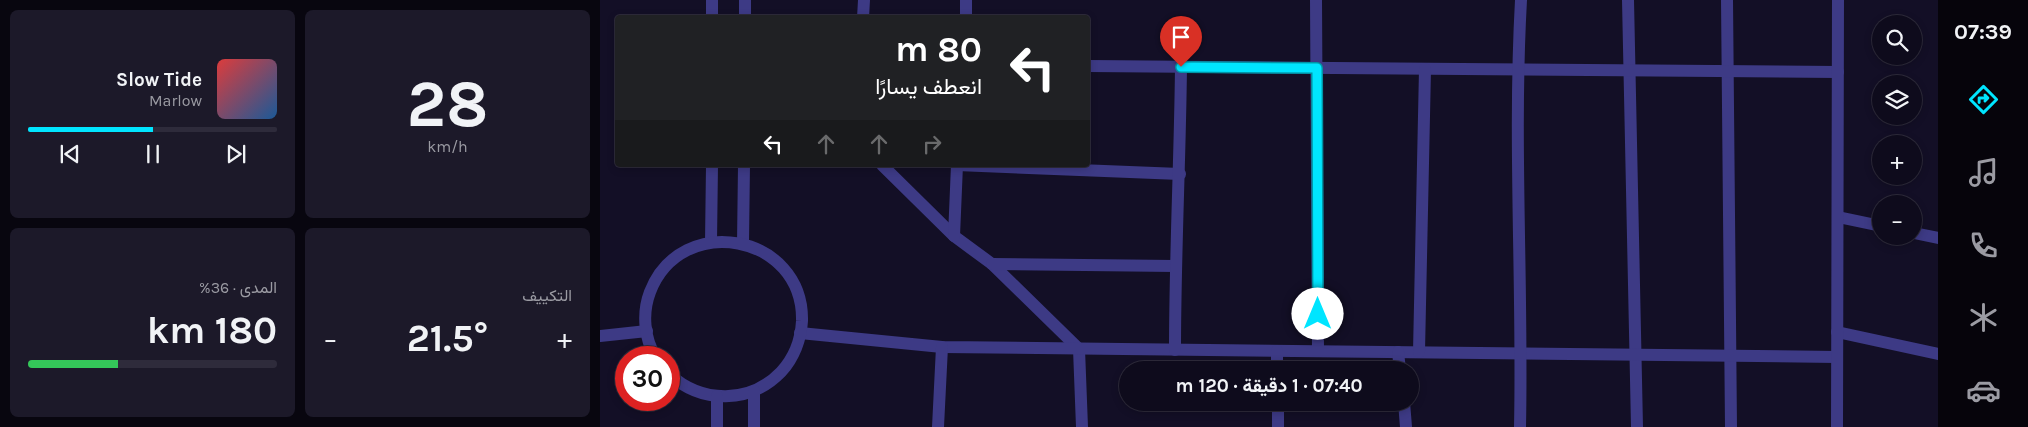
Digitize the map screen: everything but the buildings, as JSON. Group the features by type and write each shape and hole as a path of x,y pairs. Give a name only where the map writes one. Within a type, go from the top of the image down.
{"street":[{"path":"712,0 712,15"},
{"path":"745,0 745,15"},
{"path":"863,15 864,0"},
{"path":"966,0 966,15"},
{"path":"1316,0 1318,351"},
{"path":"1520,427 1521,353 1517,69 1521,0"},
{"path":"1628,0 1628,70 1637,355 1637,427"},
{"path":"1727,0 1731,427"},
{"path":"1837,427 1838,0"},
{"path":"1090,66 1838,72"},
{"path":"1175,350 1175,266 1180,174 1181,67"},
{"path":"1419,352 1425,69"},
{"path":"712,167 712,242"},
{"path":"743,243 744,167"},
{"path":"884,167 954,236 992,264 1079,349 1082,427"},
{"path":"954,236 957,167"},
{"path":"1007,167 1180,174"},
{"path":"1838,217 1872,224"},
{"path":"1922,235 1938,238"},
{"path":"651,346 646,319 649,296 655,281 672,260 690,248 712,242 743,243 764,252 788,274 794,284 802,308 800,333 795,351 783,370 754,391 736,396 718,396 695,391 680,381"},
{"path":"992,264 1175,266"},
{"path":"600,336 647,331"},
{"path":"1837,332 1938,354"},
{"path":"800,333 942,347 1837,357"},
{"path":"938,427 942,347"},
{"path":"1277,351 1277,361"},
{"path":"1398,352 1399,361"},
{"path":"754,391 754,427"},
{"path":"717,427 718,396"},
{"path":"1278,411 1278,427"},
{"path":"1405,411 1406,427"}],"route":[{"path":"1181,67 1317,68 1318,314"}]}
